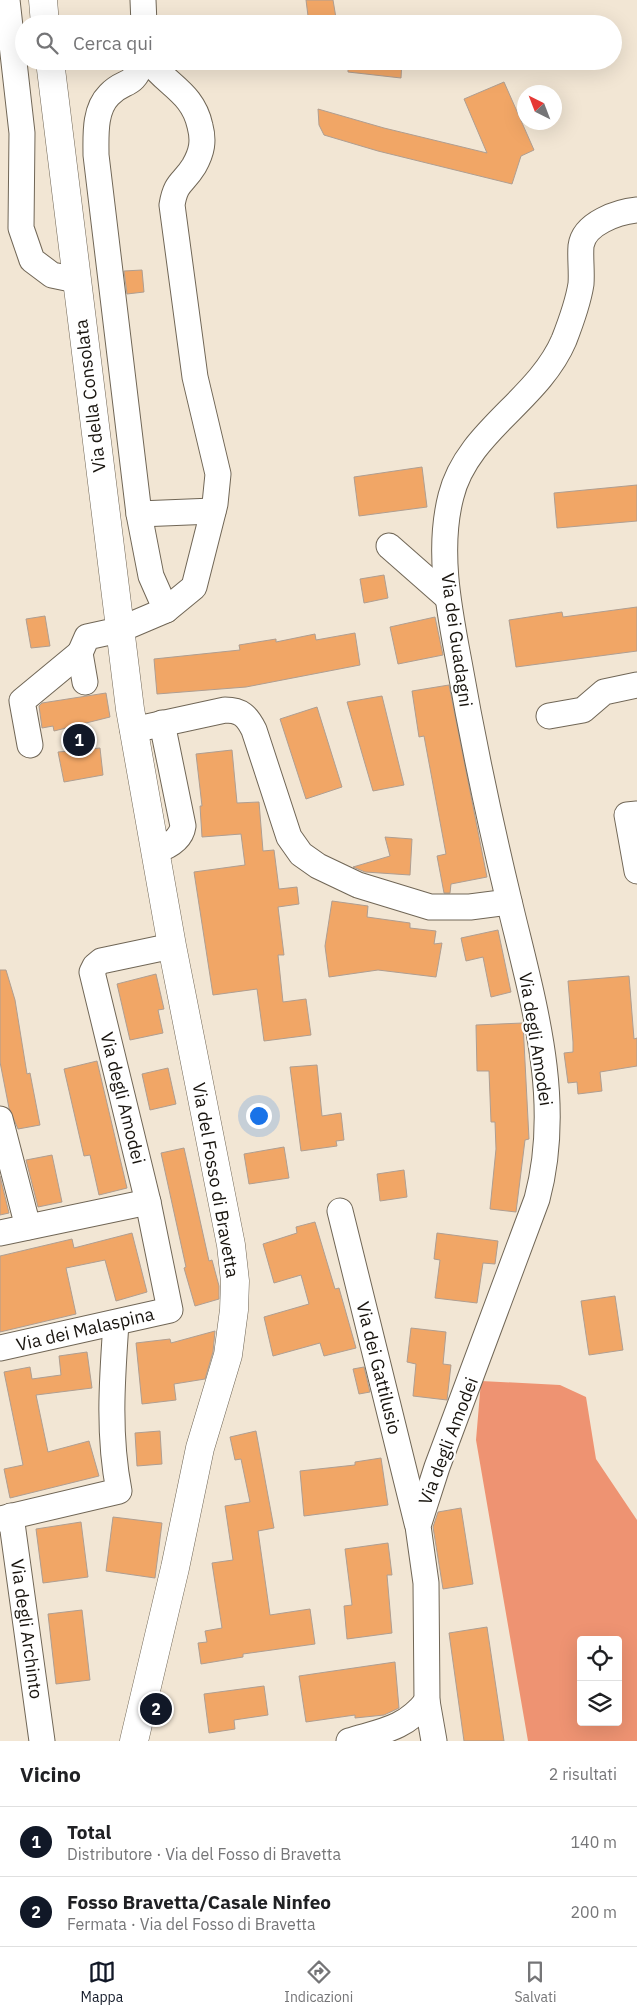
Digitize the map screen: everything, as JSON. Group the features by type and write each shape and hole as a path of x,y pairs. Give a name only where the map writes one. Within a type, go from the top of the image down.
{"main road":[{"path":"43,0 44,15"},
{"name":"Via della Consolata","path":"51,70 119,630 133,730"},
{"name":"Via del Fosso di Bravetta","path":"133,730 172,946 231,1245 235,1281 234,1310 228,1355 200,1448 175,1568 134,1741"}],"street":[{"path":"7,0 22,133 21,228 32,260 52,275 76,280"},
{"path":"143,0 144,15"},
{"path":"140,70 137,78 108,96 97,120 96,155 139,514 151,576 166,610"},
{"path":"30,745 22,701 80,652 86,637 119,630 166,610 194,587 213,511 218,474 195,377 172,204 174,189 194,166 204,143 198,113 190,100 156,70"},
{"name":"Via dei Guadagni","path":"509,902 472,737 447,596 446,520 457,476 473,451 543,374 557,355 579,294 581,247 586,234 598,224 610,218 626,211 637,210"},
{"path":"139,514 213,511"},
{"path":"389,546 447,596"},
{"path":"80,652 85,682"},
{"path":"549,716 583,710 599,695 612,689 637,686"},
{"path":"133,730 225,710 234,710 245,715 258,742 292,843 306,858 330,873 395,898 430,907 470,907 509,902"},
{"path":"155,850 177,838 182,832 183,826 162,724"},
{"path":"637,814 627,815 637,871"},
{"name":"Via degli Amodei","path":"434,1741 427,1701 426,1583 418,1526 437,1467 538,1199 546,1165 548,1116 545,1070 529,983 509,902"},
{"name":"Via degli Amodei","path":"170,1310 148,1202 92,972 101,961 172,946"},
{"path":"0,1119 28,1227"},
{"path":"0,1233 148,1202"},
{"name":"Via dei Gattilusio","path":"340,1211 418,1526"},
{"name":"Via dei Malaspina","path":"0,1348 170,1310"},
{"path":"6,1518 118,1492 111,1422 116,1323"},
{"name":"Via degli Archinto","path":"6,1518 42,1741"},
{"path":"349,1741 405,1723 427,1701"}],"shaded area":[{"path":"481,1381 560,1385 586,1397 596,1459 637,1520 637,1741 528,1741 476,1440"}],"building":[{"path":"306,0 333,0 336,15 308,15"},
{"path":"348,70 401,70 401,78 348,72"},
{"path":"504,82 517,111 517,130 525,130 534,150 521,156 512,184 378,151 324,135 319,125 318,109 384,128 487,153 464,99"},
{"path":"142,270 144,292 127,294 124,271"},
{"path":"422,467 427,507 359,516 354,477"},
{"path":"637,485 637,521 557,528 554,493"},
{"path":"384,575 388,598 364,603 360,579"},
{"path":"637,607 637,651 516,667 509,620 562,612 563,617"},
{"path":"45,616 50,646 31,648 26,619"},
{"path":"435,617 443,655 398,664 390,627"},
{"path":"355,633 360,665 246,687 157,694 154,659 240,650 239,645 276,639 276,642 315,634 316,640"},
{"path":"449,685 487,877 451,884 450,893 444,893 437,856 446,854 424,736 419,737 412,691"},
{"path":"106,693 110,717 54,731 53,726 42,728 39,706 42,703"},
{"path":"382,696 404,785 373,791 347,702"},
{"path":"317,707 342,787 306,799 280,719"},
{"path":"100,748 103,775 64,782 58,752"},
{"path":"232,750 237,803 259,802 263,851 274,850 279,889 297,887 299,904 278,907 284,955 278,955 283,1002 306,999 311,1035 264,1041 257,989 213,995 194,872 245,865 241,834 202,837 200,806 202,806 196,754"},
{"path":"385,837 412,839 410,875 365,872 353,867 390,856"},
{"path":"332,901 368,906 367,917 410,923 410,928 436,931 434,944 442,943 436,977 378,970 329,977 325,946"},
{"path":"498,930 511,992 491,997 483,957 466,961 461,938"},
{"path":"0,970 6,970 15,1000 27,1074 30,1073 40,1125 18,1129 9,1108 0,1062"},
{"path":"156,974 164,1009 158,1010 163,1033 130,1040 117,984"},
{"path":"629,976 634,1039 637,1038 637,1066 600,1072 602,1091 578,1094 577,1082 568,1083 564,1053 573,1052 568,981"},
{"path":"523,1023 529,1139 525,1140 516,1212 490,1209 496,1149 495,1122 491,1122 489,1071 477,1071 476,1025"},
{"path":"97,1061 127,1188 99,1195 90,1155 84,1156 64,1069"},
{"path":"317,1065 322,1116 341,1113 344,1140 336,1141 337,1146 301,1151 290,1067"},
{"path":"168,1068 176,1104 150,1110 142,1074"},
{"path":"284,1147 289,1178 249,1184 244,1154"},
{"path":"184,1148 209,1261 212,1260 219,1286 219,1299 195,1306 184,1268 186,1267 161,1153"},
{"path":"52,1155 62,1202 38,1207 26,1160"},
{"path":"404,1170 407,1197 380,1201 377,1174"},
{"path":"0,1176 9,1213 0,1215"},
{"path":"315,1222 335,1289 339,1288 356,1348 324,1356 320,1343 273,1356 264,1317 309,1304 301,1275 274,1283 263,1244 297,1233 296,1227"},
{"path":"132,1233 147,1292 116,1301 105,1260 66,1268 76,1314 0,1332 0,1256 72,1239 74,1248"},
{"path":"437,1233 498,1241 495,1264 483,1263 477,1303 435,1298 440,1260 434,1259"},
{"path":"615,1296 623,1350 589,1355 581,1301"},
{"path":"411,1328 446,1332 443,1364 451,1365 447,1400 413,1396 416,1364 407,1362"},
{"path":"215,1331 213,1352 205,1379 174,1384 176,1400 142,1404 136,1343 170,1339 171,1343"},
{"path":"87,1352 92,1388 36,1395 48,1452 89,1441 99,1476 10,1498 4,1469 23,1465 4,1372 30,1367 32,1379 61,1375 59,1356"},
{"path":"364,1367 370,1392 359,1394 353,1369"},
{"path":"160,1431 162,1464 137,1466 135,1433"},
{"path":"256,1431 274,1528 258,1531 270,1615 310,1609 315,1644 243,1654 243,1657 201,1664 198,1643 207,1642 205,1631 222,1628 212,1563 233,1560 225,1506 250,1502 241,1459 235,1460 230,1437"},
{"path":"381,1458 388,1505 304,1516 300,1471 355,1465 355,1462"},
{"path":"461,1508 473,1584 443,1589 433,1527 438,1512"},
{"path":"113,1517 162,1523 155,1578 106,1571"},
{"path":"81,1522 88,1577 43,1583 36,1529"},
{"path":"388,1543 392,1575 387,1575 392,1633 347,1639 344,1606 352,1605 345,1549"},
{"path":"82,1610 90,1680 56,1684 48,1614"},
{"path":"487,1627 504,1741 464,1741 449,1633"},
{"path":"395,1662 399,1708 384,1715 355,1718 355,1715 306,1722 299,1676"},
{"path":"264,1686 268,1715 234,1720 235,1729 209,1733 204,1694"}],"place":[{"name":"Total","path":"79,740"},
{"name":"Fosso Bravetta/Casale Ninfeo","path":"156,1709"}]}
